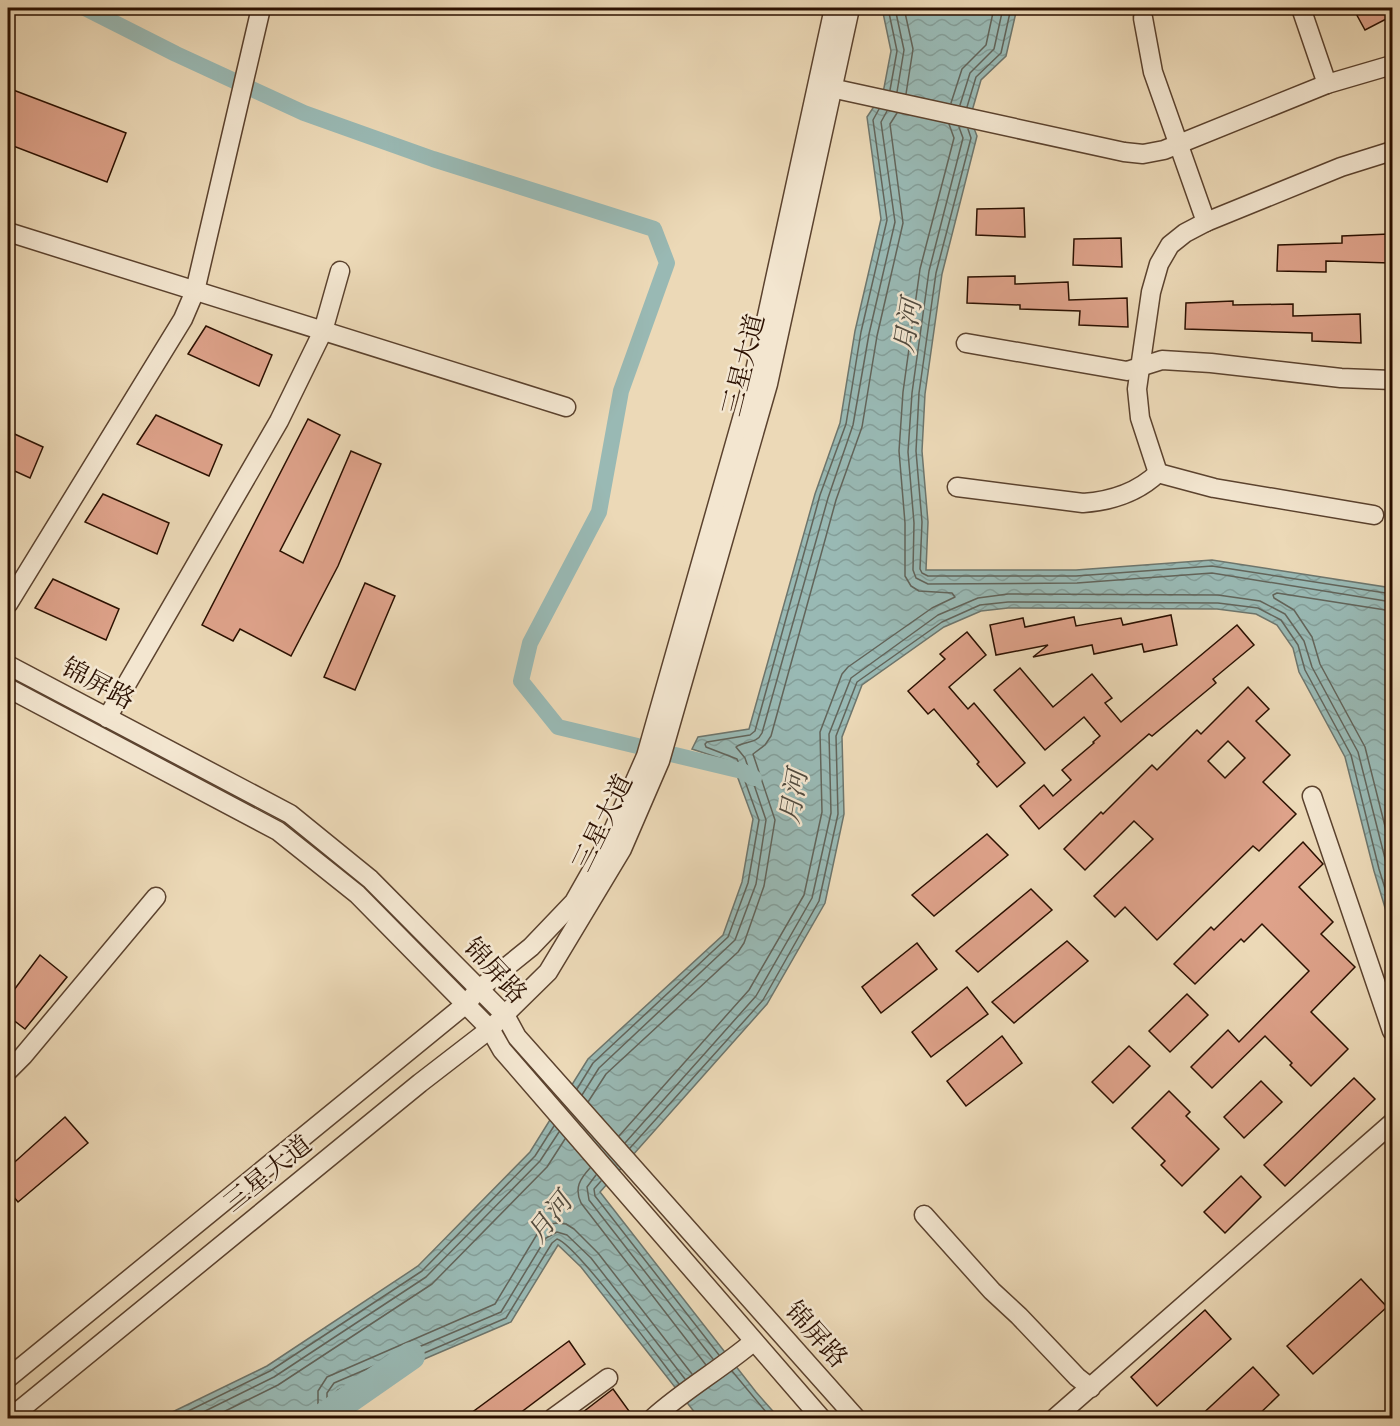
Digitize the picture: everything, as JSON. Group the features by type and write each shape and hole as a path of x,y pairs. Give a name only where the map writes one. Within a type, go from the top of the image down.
{"street":[{"path":"8,604 183,319 195,291 261,8"},
{"name":"三星大道","path":"825,87 834,8"},
{"name":"三星大道","path":"10,1419 420,1083 490,1029 548,972 587,909 622,849 658,742 753,380 825,87 850,8"},
{"path":"1301,8 1327,84"},
{"path":"1143,18 1153,72 1206,222"},
{"path":"825,87 1124,152 1143,154 1178,144 1327,84 1392,65"},
{"path":"1158,473 1140,418 1137,389 1151,292 1159,264 1170,245 1185,233 1206,222 1341,167 1392,151"},
{"path":"8,232 566,407"},
{"path":"107,718 279,421 323,331 340,271"},
{"path":"966,343 1127,371 1162,360 1201,362 1341,378 1392,380"},
{"path":"957,487 1083,503 1120,497 1158,473 1214,488 1374,515"},
{"name":"锦屏路","path":"8,665 290,814 370,879 505,1015 517,1037 856,1419"},
{"name":"锦屏路","path":"8,688 278,831 357,894 490,1029 502,1050 549,1106 821,1419"},
{"name":"三星大道","path":"8,1378 466,1004 479,989 531,947 574,902 651,764"},
{"path":"1312,796 1392,1031"},
{"path":"8,1071 156,897"},
{"path":"1055,1419 1392,1123"},
{"path":"924,1215 992,1291 1077,1377 1091,1388"},
{"path":"653,1419 670,1403 753,1342"},
{"path":"553,1419 608,1378"}],"water":[{"path":"882,8 1017,8 1006,56 981,80 970,118 977,136 942,274 925,394 922,451 928,522 926,570 1076,570 1212,560 1392,588 1392,931 1345,757 1299,672 1293,648 1277,625 1256,614 1217,609 1008,608 981,611 944,627 862,685 842,737 844,814 825,903 767,1004 600,1192 756,1392 779,1418 699,1418 581,1267 558,1245 511,1322 340,1395 341,1418 160,1418 267,1366 418,1266 530,1152 588,1059 723,935 742,882 753,819 732,762 692,749 698,737 749,729 815,494 840,423 855,331 881,219 867,117 883,93 891,51"}],"building":[{"path":"1353,8 1392,8 1392,16 1365,30"},
{"path":"8,88 126,133 107,182 8,144"},
{"path":"1024,208 1025,237 976,235 977,209"},
{"path":"1389,234 1390,263 1326,261 1326,272 1277,271 1278,245 1342,243 1342,236"},
{"path":"1121,238 1122,267 1073,265 1074,239"},
{"path":"1015,276 1015,284 1068,282 1069,300 1127,298 1128,327 1079,325 1080,311 1020,309 1020,305 967,303 968,277"},
{"path":"1233,301 1233,305 1293,304 1293,316 1360,314 1361,343 1312,341 1312,333 1185,329 1186,303"},
{"path":"206,326 272,355 259,386 188,354"},
{"path":"156,415 222,445 209,476 137,444"},
{"path":"308,419 340,435 280,551 303,563 351,451 381,464 338,566 291,656 240,629 233,641 202,625"},
{"path":"8,431 43,447 30,478 8,468"},
{"path":"103,494 169,523 157,554 85,522"},
{"path":"53,579 119,609 106,640 35,608"},
{"path":"365,583 395,596 355,690 324,677"},
{"path":"1171,615 1177,645 1144,652 1142,644 1094,654 1092,645 1033,657 1048,645 996,655 990,625 1023,618 1025,627 1074,617 1076,626 1121,618 1123,625"},
{"path":"1237,625 1254,645 1213,679 1216,683 1152,736 1149,734 1039,829 1020,806 1044,785 1053,796 1071,780 1062,770 1100,736 1084,717 1045,750 994,690 1020,668 1053,707 1092,674 1112,698 1105,703 1121,722"},
{"path":"967,632 986,655 949,687 968,709 974,703 1025,763 997,787 934,709 928,714 908,691 945,659 940,654"},
{"path":"1248,687 1269,709 1256,721 1290,755 1263,782 1296,814 1259,851 1253,846 1157,940 1125,907 1115,917 1094,896 1153,839 1134,821 1085,870 1064,849 1152,765 1157,770 1197,730 1201,734","holes":["1228,741 1245,758 1225,778 1208,761"]},
{"path":"987,834 1008,855 934,916 912,895"},
{"path":"1303,842 1323,864 1299,887 1333,922 1321,934 1355,967 1311,1012 1348,1049 1311,1086 1265,1036 1212,1088 1191,1067 1228,1030 1239,1042 1309,971 1262,924 1244,942 1241,939 1195,984 1174,964 1211,927 1214,930"},
{"path":"1031,889 1052,910 978,972 956,951"},
{"path":"1067,941 1088,961 1014,1023 992,1002"},
{"path":"917,943 937,969 881,1013 862,987"},
{"path":"40,955 67,977 25,1029 8,1016 8,998"},
{"path":"967,987 988,1014 931,1057 912,1032"},
{"path":"1187,994 1208,1015 1170,1052 1149,1031"},
{"path":"1002,1036 1022,1063 966,1106 947,1081"},
{"path":"1129,1046 1150,1066 1113,1103 1092,1082"},
{"path":"1354,1078 1375,1099 1285,1186 1264,1165"},
{"path":"1261,1081 1282,1102 1244,1138 1224,1117"},
{"path":"1169,1091 1190,1112 1186,1116 1219,1149 1182,1186 1161,1165 1165,1161 1132,1128"},
{"path":"65,1117 88,1143 18,1202 8,1190 8,1168"},
{"path":"1241,1176 1261,1197 1225,1233 1204,1212"},
{"path":"1361,1279 1387,1307 1313,1374 1287,1346"},
{"path":"1205,1310 1231,1339 1157,1406 1131,1377"},
{"path":"569,1341 585,1364 512,1419 463,1419"},
{"path":"1253,1367 1279,1395 1254,1419 1197,1419"},
{"path":"613,1389 629,1411 619,1419 574,1419"}],"waterway":[{"path":"85,8 176,54 304,113 433,159 654,229 667,263 621,391 599,512 530,643 521,681 558,727 742,771 754,778"},
{"name":"月河","path":"322,1418 411,1356"}]}
